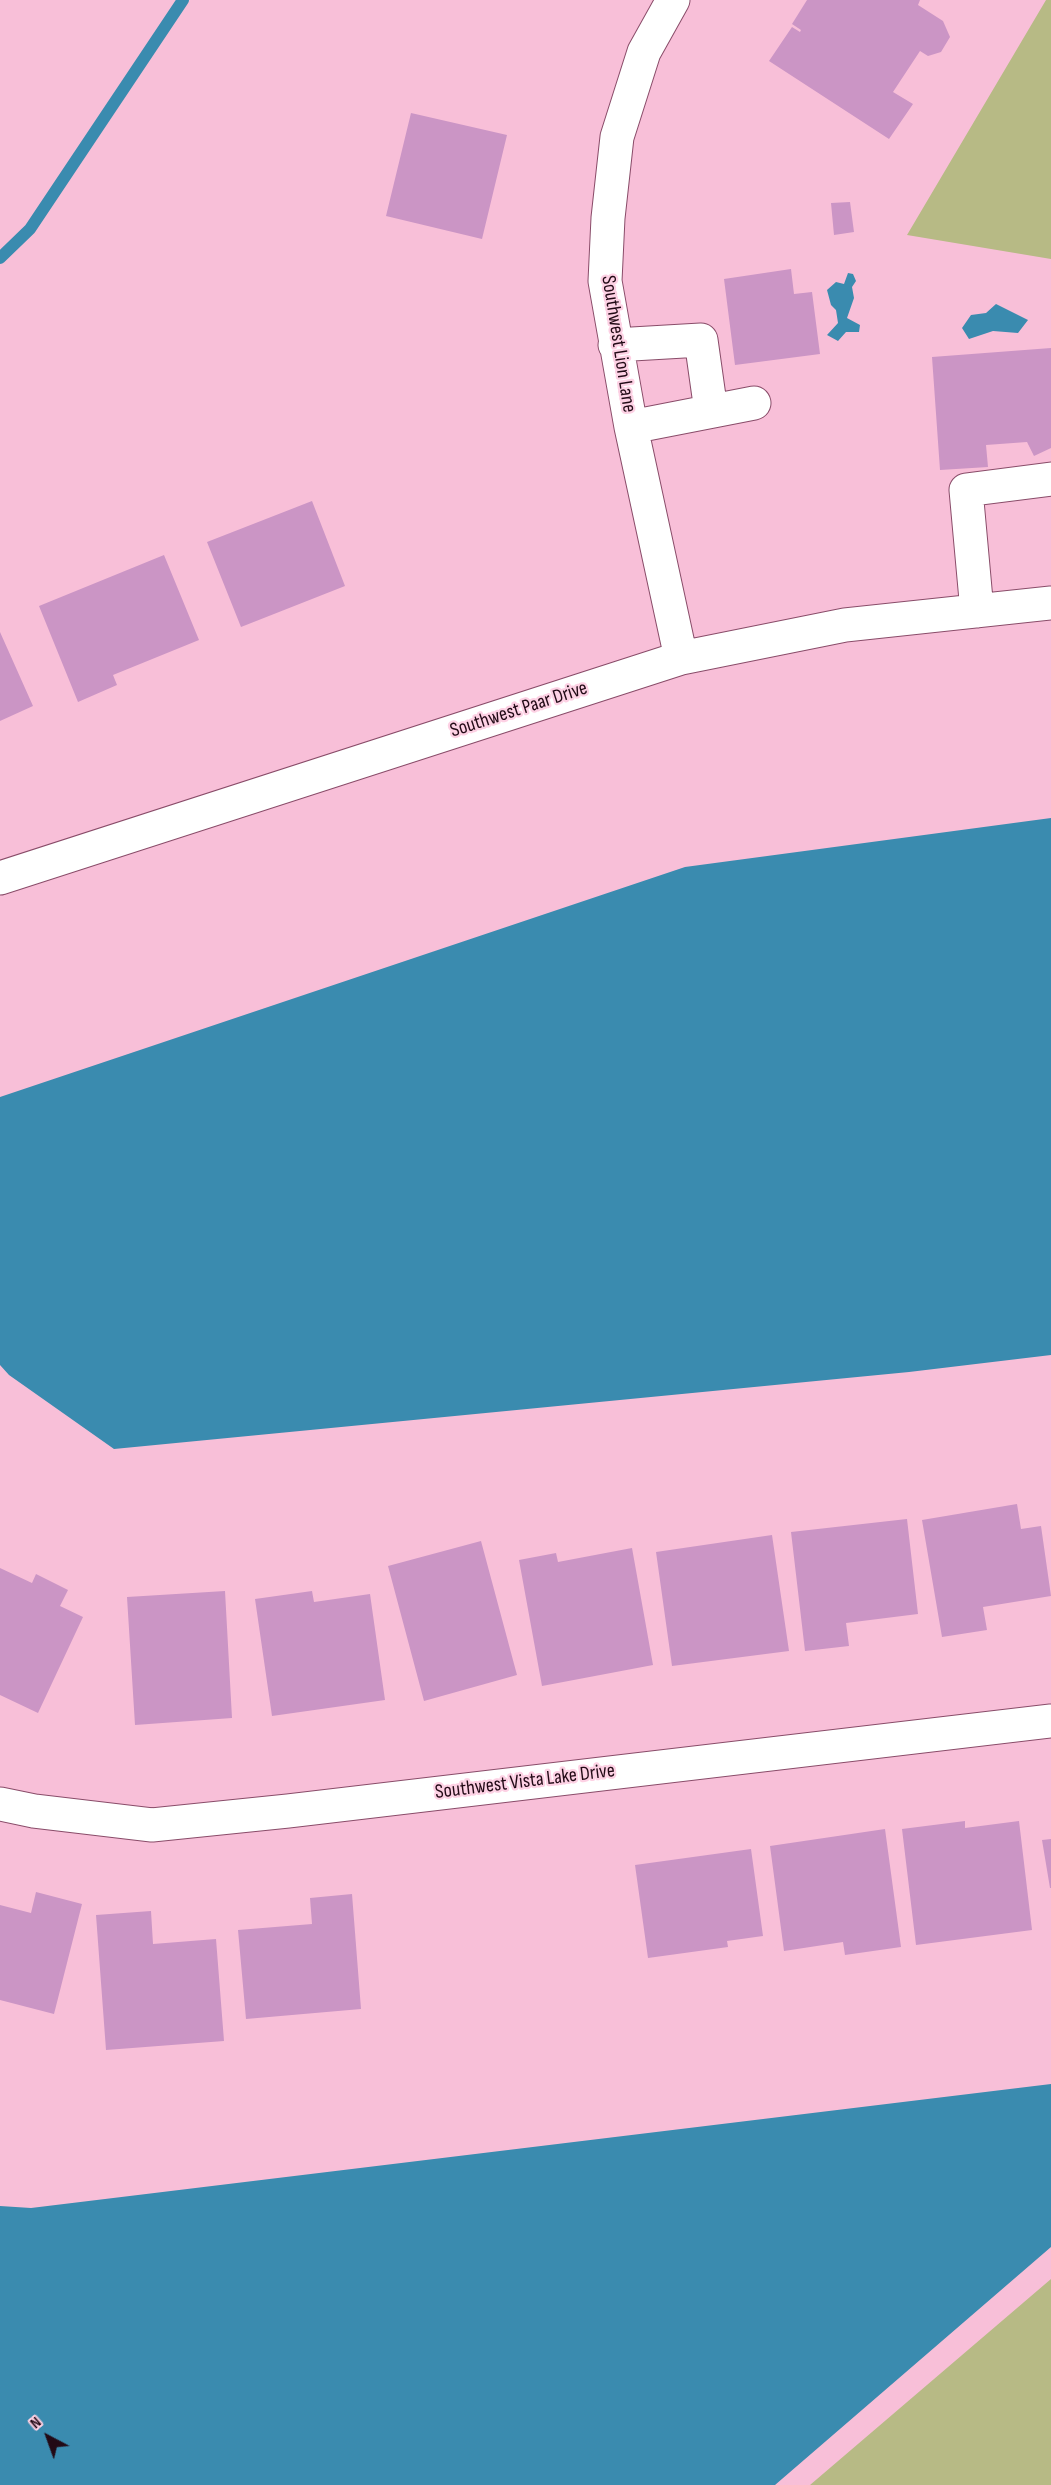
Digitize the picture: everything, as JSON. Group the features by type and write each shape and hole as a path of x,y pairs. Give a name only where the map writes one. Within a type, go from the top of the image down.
{"street":[{"name":"Southwest Lion Lane","path":"673,0 644,52 617,137 608,218 605,281 631,427 681,658"},
{"path":"615,345 701,340 711,411"},
{"path":"631,427 753,403"},
{"path":"977,611 966,490 1051,479"},
{"name":"Southwest Paar Drive","path":"0,878 681,658 845,625 1051,603"},
{"name":"Southwest Vista Lake Drive","path":"0,1804 34,1811 152,1824 288,1811 1051,1721"}],"green space":[{"path":"1046,0 1051,0 1051,259 907,235"},
{"path":"1051,2279 1051,2485 810,2485"}],"water":[{"path":"848,273 853,274 856,281 852,287 854,298 847,318 860,325 859,332 846,332 838,341 827,335 838,323 836,310 831,305 827,290 836,282 844,284"},
{"path":"996,304 1028,320 1018,333 993,331 969,339 962,328 971,315 986,313"},
{"path":"1051,818 1051,1355 909,1372 114,1449 9,1375 0,1365 0,1097 685,867"},
{"path":"1051,2084 1051,2247 775,2485 0,2485 0,2206 31,2208"}],"building":[{"path":"807,0 920,0 918,5 943,21 950,37 941,52 928,56 920,51 893,92 913,104 889,139 769,61 792,27 800,32 801,30 792,24"},
{"path":"411,113 507,135 482,239 386,216"},
{"path":"850,202 854,232 834,235 831,203"},
{"path":"791,269 794,294 812,292 820,354 735,365 724,279"},
{"path":"1051,348 1051,448 1034,456 1027,442 986,445 988,467 940,470 932,357"},
{"path":"312,501 345,586 241,627 207,542"},
{"path":"164,555 199,640 113,675 117,685 78,702 39,606"},
{"path":"0,632 33,706 0,721"},
{"path":"1017,1504 1021,1529 1041,1526 1051,1596 983,1607 987,1630 942,1637 922,1520"},
{"path":"907,1519 918,1614 846,1623 849,1646 805,1651 791,1532"},
{"path":"772,1535 789,1651 672,1666 656,1552"},
{"path":"481,1541 517,1675 424,1701 388,1566"},
{"path":"632,1548 653,1665 542,1686 519,1560 556,1553 558,1562"},
{"path":"0,1568 32,1583 36,1574 68,1590 60,1606 83,1617 38,1713 0,1695"},
{"path":"225,1591 232,1718 135,1725 127,1597"},
{"path":"312,1591 314,1602 370,1594 385,1700 272,1716 255,1599"},
{"path":"965,1821 965,1828 1019,1821 1032,1930 916,1945 902,1829"},
{"path":"885,1829 901,1947 845,1955 843,1942 784,1951 770,1846"},
{"path":"1051,1839 1051,1888 1050,1888 1042,1840"},
{"path":"751,1849 763,1936 727,1941 728,1947 648,1958 635,1865"},
{"path":"36,1892 82,1904 54,2014 0,2000 0,1905 31,1913"},
{"path":"352,1894 361,2009 246,2019 238,1930 312,1924 310,1898"},
{"path":"151,1911 153,1944 216,1939 224,2041 106,2050 96,1915"}],"waterway":[{"path":"0,258 30,229 183,0"}]}
